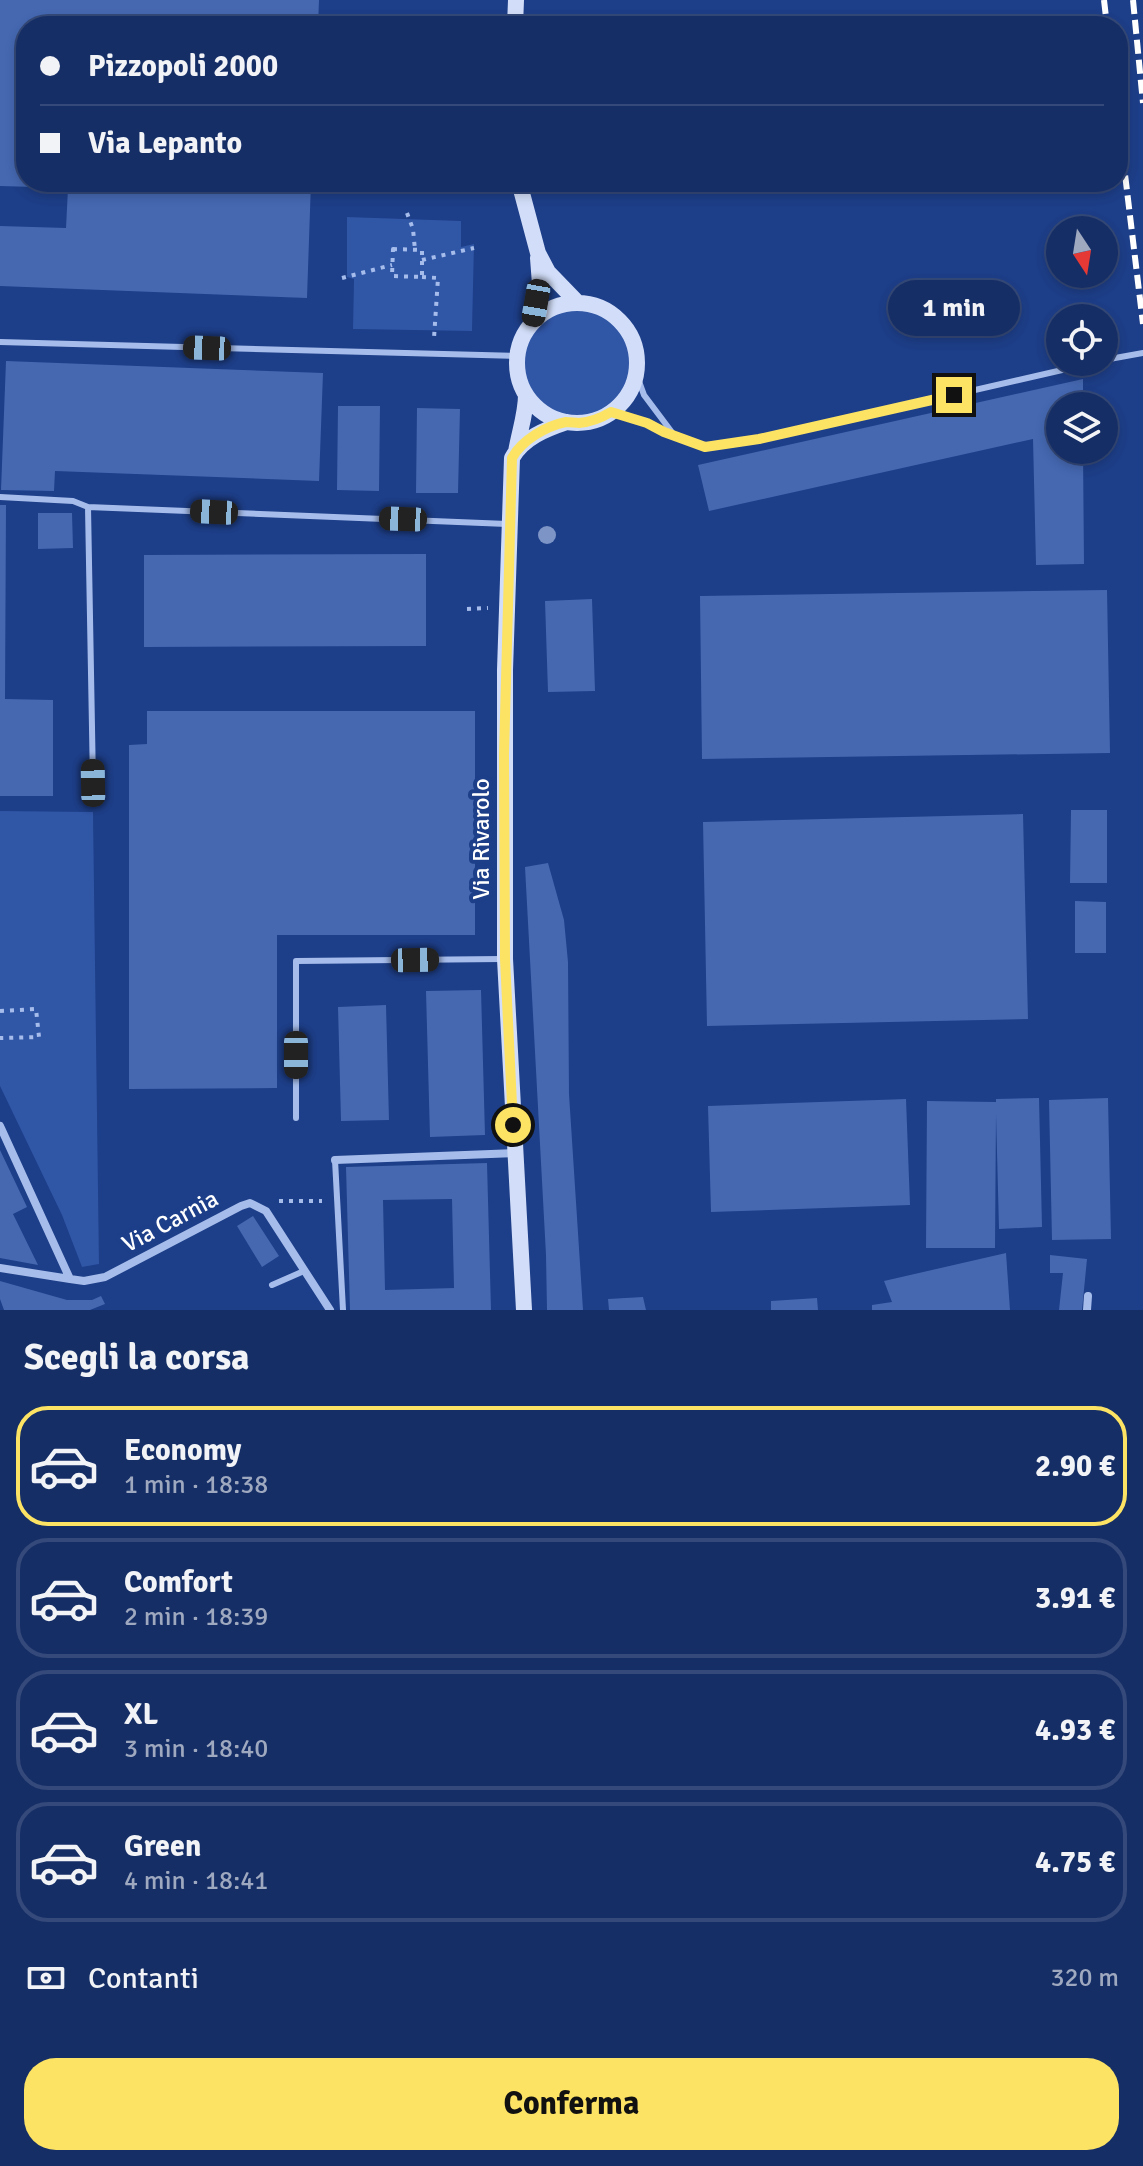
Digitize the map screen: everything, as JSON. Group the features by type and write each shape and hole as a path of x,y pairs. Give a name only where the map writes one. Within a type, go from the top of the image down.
{"main road":[{"path":"522,192 538,253 540,284 533,322"},
{"path":"538,253 548,272 578,303"},
{"path":"517,356 525,332 533,322 546,311 578,303 595,306 623,324 637,356 632,388 623,402 597,419 582,423 567,422 544,413 526,395"},
{"name":"Via Rivarolo","path":"517,356 526,409 512,458 505,702 505,959 524,1310"},
{"path":"516,452 545,429 567,422"}],"street":[{"path":"0,1126 70,1279"},
{"path":"335,1160 514,1153"},
{"name":"Via Carnia","path":"0,1268 84,1281 105,1277 250,1203 266,1211 330,1310"},
{"path":"1087,1310 1088,1296"}],"lane":[{"path":"0,342 517,356"},
{"path":"1118,357 1143,353"},
{"path":"636,373 644,395 676,437"},
{"path":"611,412 705,447 783,434 1046,374"},
{"path":"0,497 73,501 88,507 510,524"},
{"path":"88,507 93,783"},
{"path":"296,1118 296,961 505,959"},
{"path":"335,1160 343,1310"},
{"path":"272,1285 304,1271"}],"path":[{"path":"407,213 413,229 415,250"},
{"path":"422,260 474,248"},
{"path":"422,277 422,250 393,249 392,276 438,278 434,338"},
{"path":"342,278 392,265"},
{"path":"467,609 490,608"},
{"path":"0,1011 36,1009 39,1037 0,1038"},
{"path":"258,1206 269,1201 337,1201"}],"shaded area":[{"path":"347,217 461,221 461,247 474,244 472,331 353,329 354,279 347,277"},
{"path":"577,309 598,313 615,325 627,342 631,363 627,384 615,401 598,413 577,417 556,413 539,401 527,384 523,363 527,342 539,325 556,313"},
{"path":"0,811 93,812 99,1264 82,1267 62,1215 0,1086"}],"building":[{"path":"0,0 319,0 318,16 16,16 16,186 0,186"},
{"path":"68,192 311,192 307,298 0,286 0,226 66,228"},
{"path":"6,361 323,373 319,481 55,471 54,491 1,490"},
{"path":"1083,379 1083,392 1046,392 1046,464 1083,464 1084,564 1036,565 1033,439 709,511 698,465"},
{"path":"338,406 380,406 379,491 337,490"},
{"path":"417,408 460,409 458,493 416,493"},
{"path":"0,505 6,505 5,699 53,700 53,796 0,796"},
{"path":"38,513 72,513 73,548 38,549"},
{"path":"426,554 426,646 144,647 144,555"},
{"path":"1107,590 1110,753 702,759 700,596"},
{"path":"592,599 595,691 548,692 545,601"},
{"path":"147,711 475,711 475,935 277,935 277,1088 129,1089 129,745 147,744"},
{"path":"1071,810 1107,810 1107,883 1070,883"},
{"path":"1023,814 1028,1019 707,1026 703,822"},
{"path":"548,863 564,920 568,962 569,1094 583,1310 547,1310 525,867"},
{"path":"1075,901 1106,902 1106,953 1075,953"},
{"path":"481,990 485,1135 430,1137 426,991"},
{"path":"386,1005 389,1120 341,1121 338,1007"},
{"path":"1039,1098 1042,1227 999,1229 996,1114 995,1248 926,1248 927,1101 996,1102 996,1099"},
{"path":"1108,1098 1111,1239 1052,1240 1049,1100"},
{"path":"906,1099 910,1205 711,1212 708,1106"},
{"path":"0,1150 27,1207 13,1214 38,1265 0,1258"},
{"path":"487,1163 491,1310 350,1310 346,1167","holes":["452,1199 454,1288 385,1290 383,1200"]},
{"path":"253,1216 279,1256 262,1267 237,1226"},
{"path":"1006,1253 1010,1310 872,1310 872,1305 892,1302 884,1281"},
{"path":"1050,1255 1087,1259 1082,1310 1059,1310 1063,1273 1050,1273"},
{"path":"0,1281 67,1300 92,1300 101,1296 105,1304 90,1310 4,1310 0,1299"},
{"path":"643,1297 646,1310 609,1310 608,1299"},
{"path":"817,1298 818,1310 771,1310 771,1301"}],"railway":[{"path":"1104,0 1106,16"},
{"path":"1133,0 1143,103"},
{"path":"1127,192 1143,324"}],"route":[{"path":"513,1125 505,959 504,754 512,458 529,439 545,429 567,422 582,423 611,412 705,447 759,439 954,395"}]}
